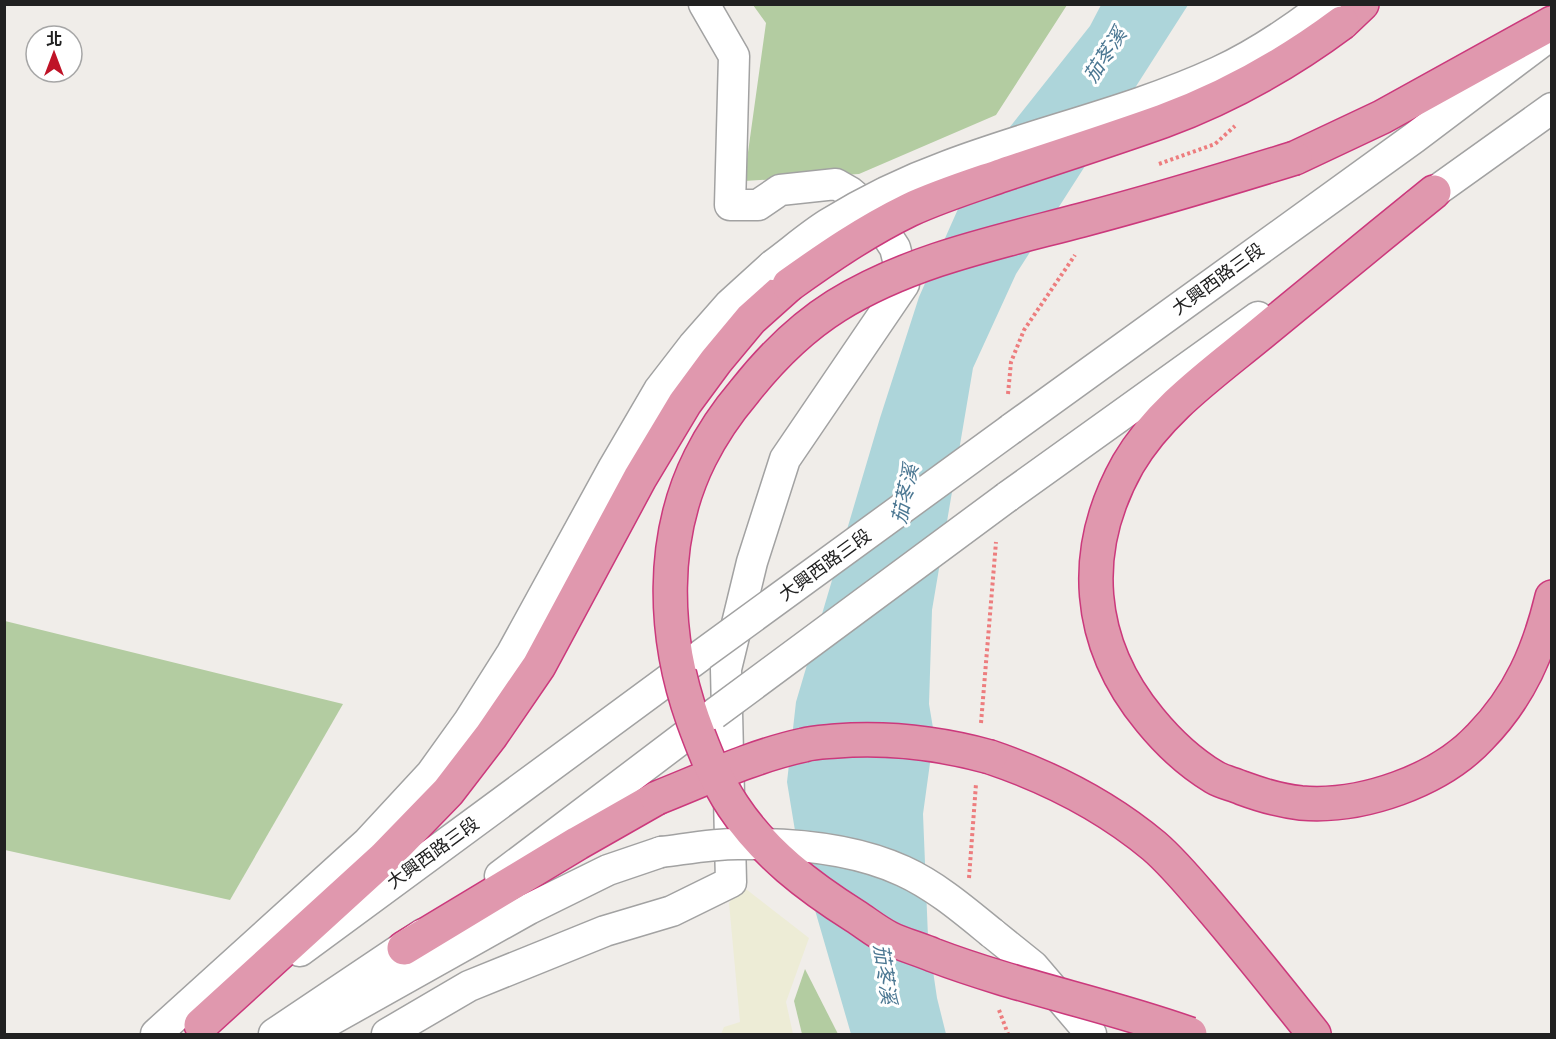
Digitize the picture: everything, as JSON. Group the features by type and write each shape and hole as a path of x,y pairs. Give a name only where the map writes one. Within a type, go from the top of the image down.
{"highway":[{"path":"194,1030 384,858 448,792 538,666 640,478 684,403 752,319 781,275 843,246 910,210 957,190 1164,120 1226,94 1274,70 1310,48 1344,11"},
{"path":"1190,1035 1150,1020 966,968 888,938 792,873 757,836 733,806 707,760 686,699 675,652 670,608 672,554 684,500 699,459 723,418 758,375 793,338 837,306 891,278 960,252 1166,198 1295,158 1382,117 1551,23"},
{"path":"1434,192 1198,384 1158,424 1130,461 1115,489 1100,530 1096,564 1097,601 1104,638 1118,675 1138,705 1169,743 1215,777 1260,794 1301,803 1348,802 1386,793 1419,779 1450,762 1480,738 1511,699 1529,668 1546,621 1551,597"},
{"path":"404,948 657,798 763,756 806,744 857,740 910,740 951,747 1018,766 1065,788 1116,817 1154,847 1182,874 1244,946 1314,1035"}],"street":[{"path":"387,1035 469,986 605,931 672,911 731,882 726,669 752,562 785,459 904,284 895,248 869,208 836,184 780,190 758,205 730,205 734,56 704,4"},
{"name":"大興西路三段","path":"194,1030 701,655 1414,138 1551,35"},
{"path":"274,1035 404,948 1007,497 1551,108"},
{"path":"156,1035 368,842 431,774 469,722 512,653 659,390 730,304 781,275"},
{"path":"306,1035 529,909 608,870 661,852 736,844 793,845 852,854 903,871 951,899 1033,966 1091,1035"}],"green space":[{"path":"753,5 1067,5 996,115 859,174 744,181 766,23"},
{"path":"5,621 343,704 230,900 5,850"},
{"path":"742,886 809,938 786,1002 793,1034 721,1034 724,1027 740,1022 729,903"},
{"path":"805,969 838,1034 802,1034 794,1001"}],"water":[{"name":"茄苳溪","path":"1101,5 1188,5 1016,274 973,368 932,610 929,704 934,734 923,814 928,937 937,998 946,1034 851,1034 799,855 787,782 796,702 880,418 919,297 962,200 1002,137 1090,26"}]}
